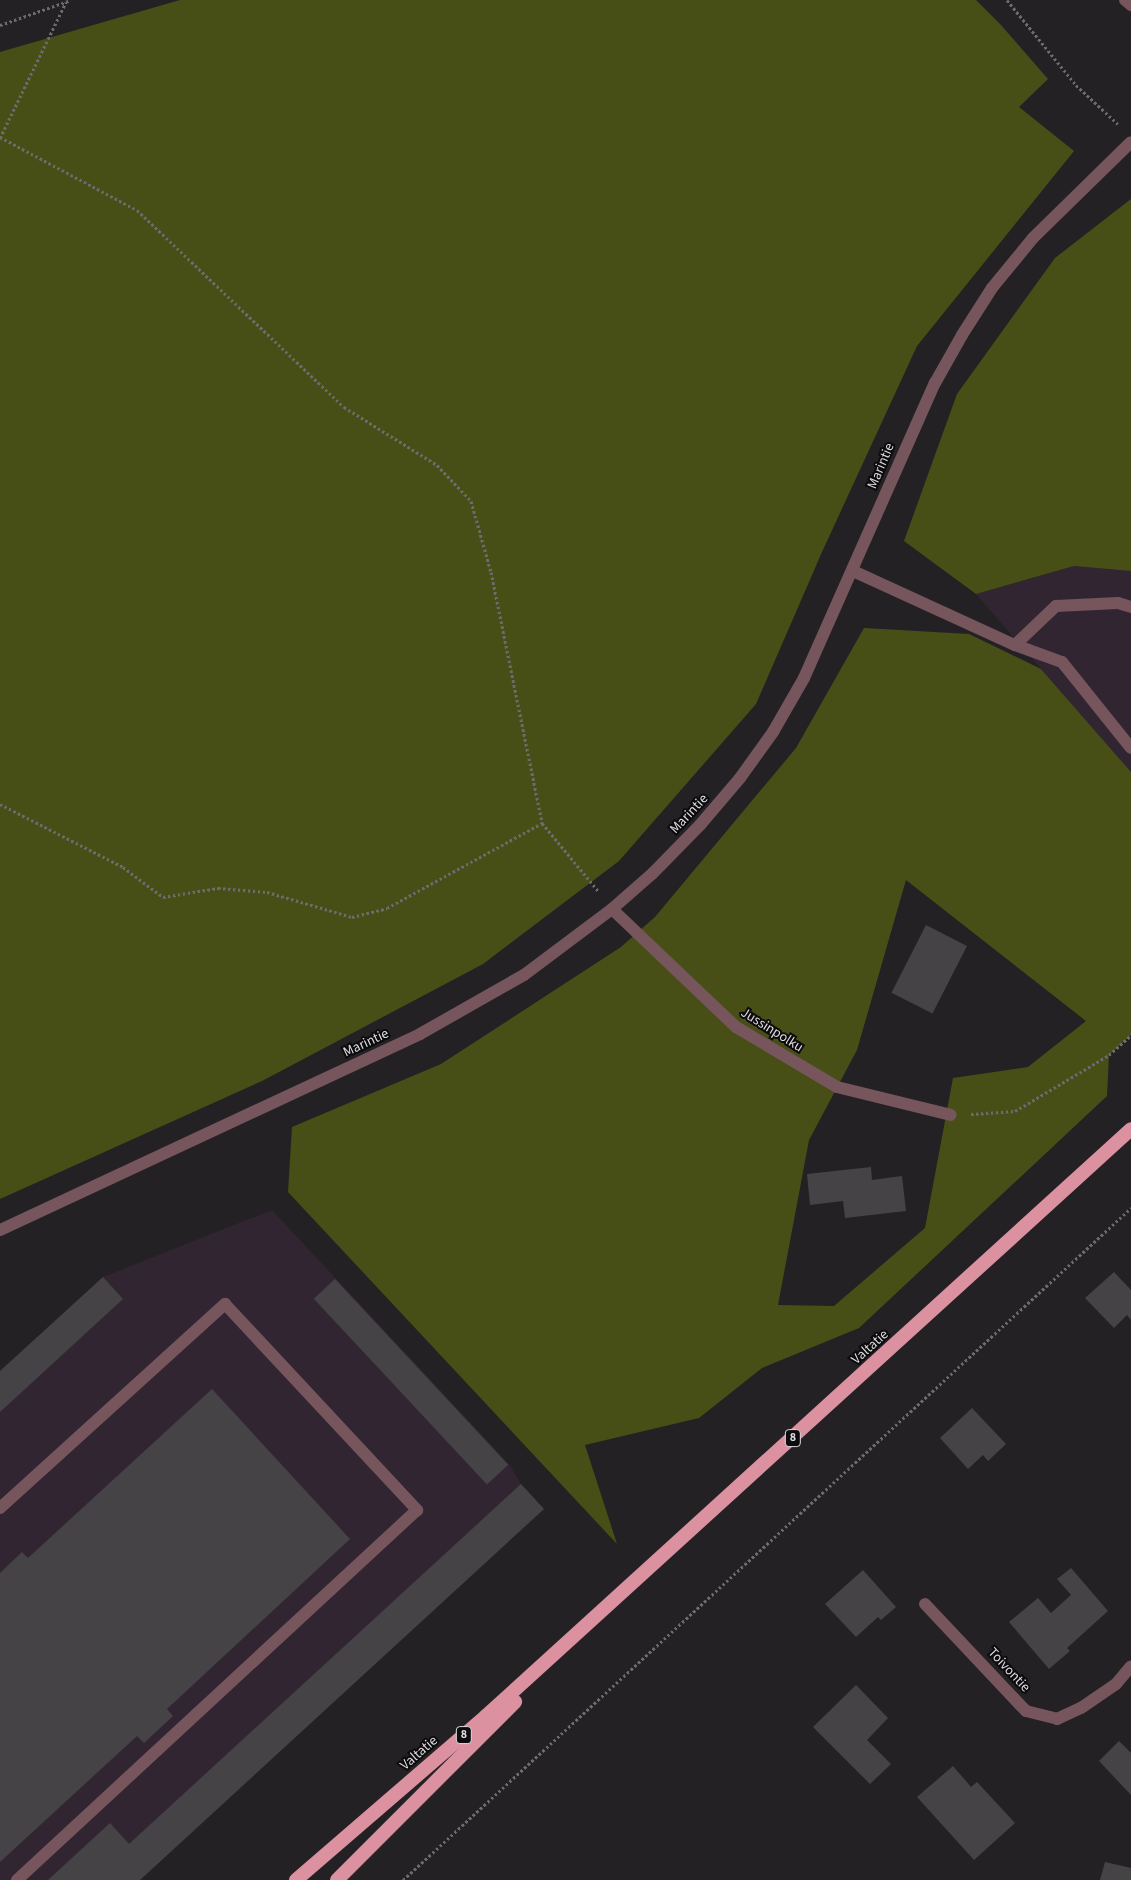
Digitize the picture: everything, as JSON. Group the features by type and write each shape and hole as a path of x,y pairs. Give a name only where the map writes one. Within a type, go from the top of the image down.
{"highway":[{"name":"Valtatie","path":"296,1880 486,1716 1131,1129"},
{"name":"Valtatie","path":"337,1880 628,1587"}],"street":[{"path":"1125,0 1131,5"},
{"name":"Marintie","path":"0,1230 420,1034 524,975 612,909 652,874 700,825 740,778 773,732 804,678 935,383 987,296 1033,238 1131,142"},
{"path":"853,571 1015,645 1062,662 1131,748"},
{"path":"1015,645 1056,606 1118,604 1131,607"},
{"name":"Jussinpolku","path":"612,909 736,1027 837,1087 951,1115"},
{"path":"0,1508 225,1304 417,1510 17,1880"},
{"name":"Toivontie","path":"926,1604 1026,1710 1057,1719 1073,1712 1116,1684 1131,1666"}],"path":[{"path":"0,25 71,0"},
{"path":"1007,0 1076,85 1124,130"},
{"path":"66,2 0,138 137,210 344,407 437,465 471,501 491,572 542,823 612,909"},
{"path":"0,804 123,867 163,898 218,888 267,892 352,917 387,908 542,823"},
{"path":"951,1115 1015,1111 1109,1055 1131,1035"},
{"path":"403,1880 1131,1208"}],"shaded area":[{"path":"1074,566 1131,571 1131,772 976,594"},
{"path":"272,1210 509,1464 521,1484 544,1509 140,1880 0,1880 0,1371 103,1277"}],"green space":[{"path":"180,0 976,0 1001,25 1048,79 1019,107 1074,151 917,346 822,552 756,704 619,861 483,964 262,1081 0,1199 0,52"},
{"path":"1131,199 1131,571 1074,566 976,594 904,541 957,394 1055,258"},
{"path":"864,628 969,634 1041,669 1131,772 1131,1035 1109,1055 1107,1096 859,1328 762,1368 699,1418 585,1445 617,1544 288,1192 292,1127 441,1064 621,947 655,917 796,748","holes":["906,880 1086,1021 1028,1067 953,1078 925,1228 834,1306 778,1305 809,1140 857,1050"]}],"building":[{"path":"926,925 967,946 932,1014 891,993"},
{"path":"871,1167 872,1180 902,1176 906,1211 845,1218 843,1201 810,1205 807,1174"},
{"path":"1114,1272 1131,1290 1131,1320 1127,1315 1114,1328 1085,1298"},
{"path":"103,1277 123,1299 0,1412 0,1371"},
{"path":"335,1279 508,1465 487,1485 314,1299"},
{"path":"212,1389 350,1539 167,1709 173,1716 144,1743 137,1736 0,1862 0,1573 22,1552 28,1558"},
{"path":"972,1408 1006,1444 988,1461 983,1455 968,1469 940,1438"},
{"path":"521,1484 544,1509 140,1880 48,1880 110,1823 129,1844"},
{"path":"1071,1568 1108,1611 1067,1648 1070,1651 1049,1669 1009,1622 1038,1598 1051,1613 1071,1595 1057,1579"},
{"path":"863,1570 896,1607 881,1620 878,1617 856,1637 825,1604"},
{"path":"856,1685 888,1718 867,1740 891,1764 870,1784 813,1727"},
{"path":"1119,1741 1131,1753 1131,1795 1099,1761"},
{"path":"953,1766 971,1787 977,1782 1015,1823 974,1860 917,1797"},
{"path":"1105,1862 1131,1868 1131,1880 1100,1880"}]}
